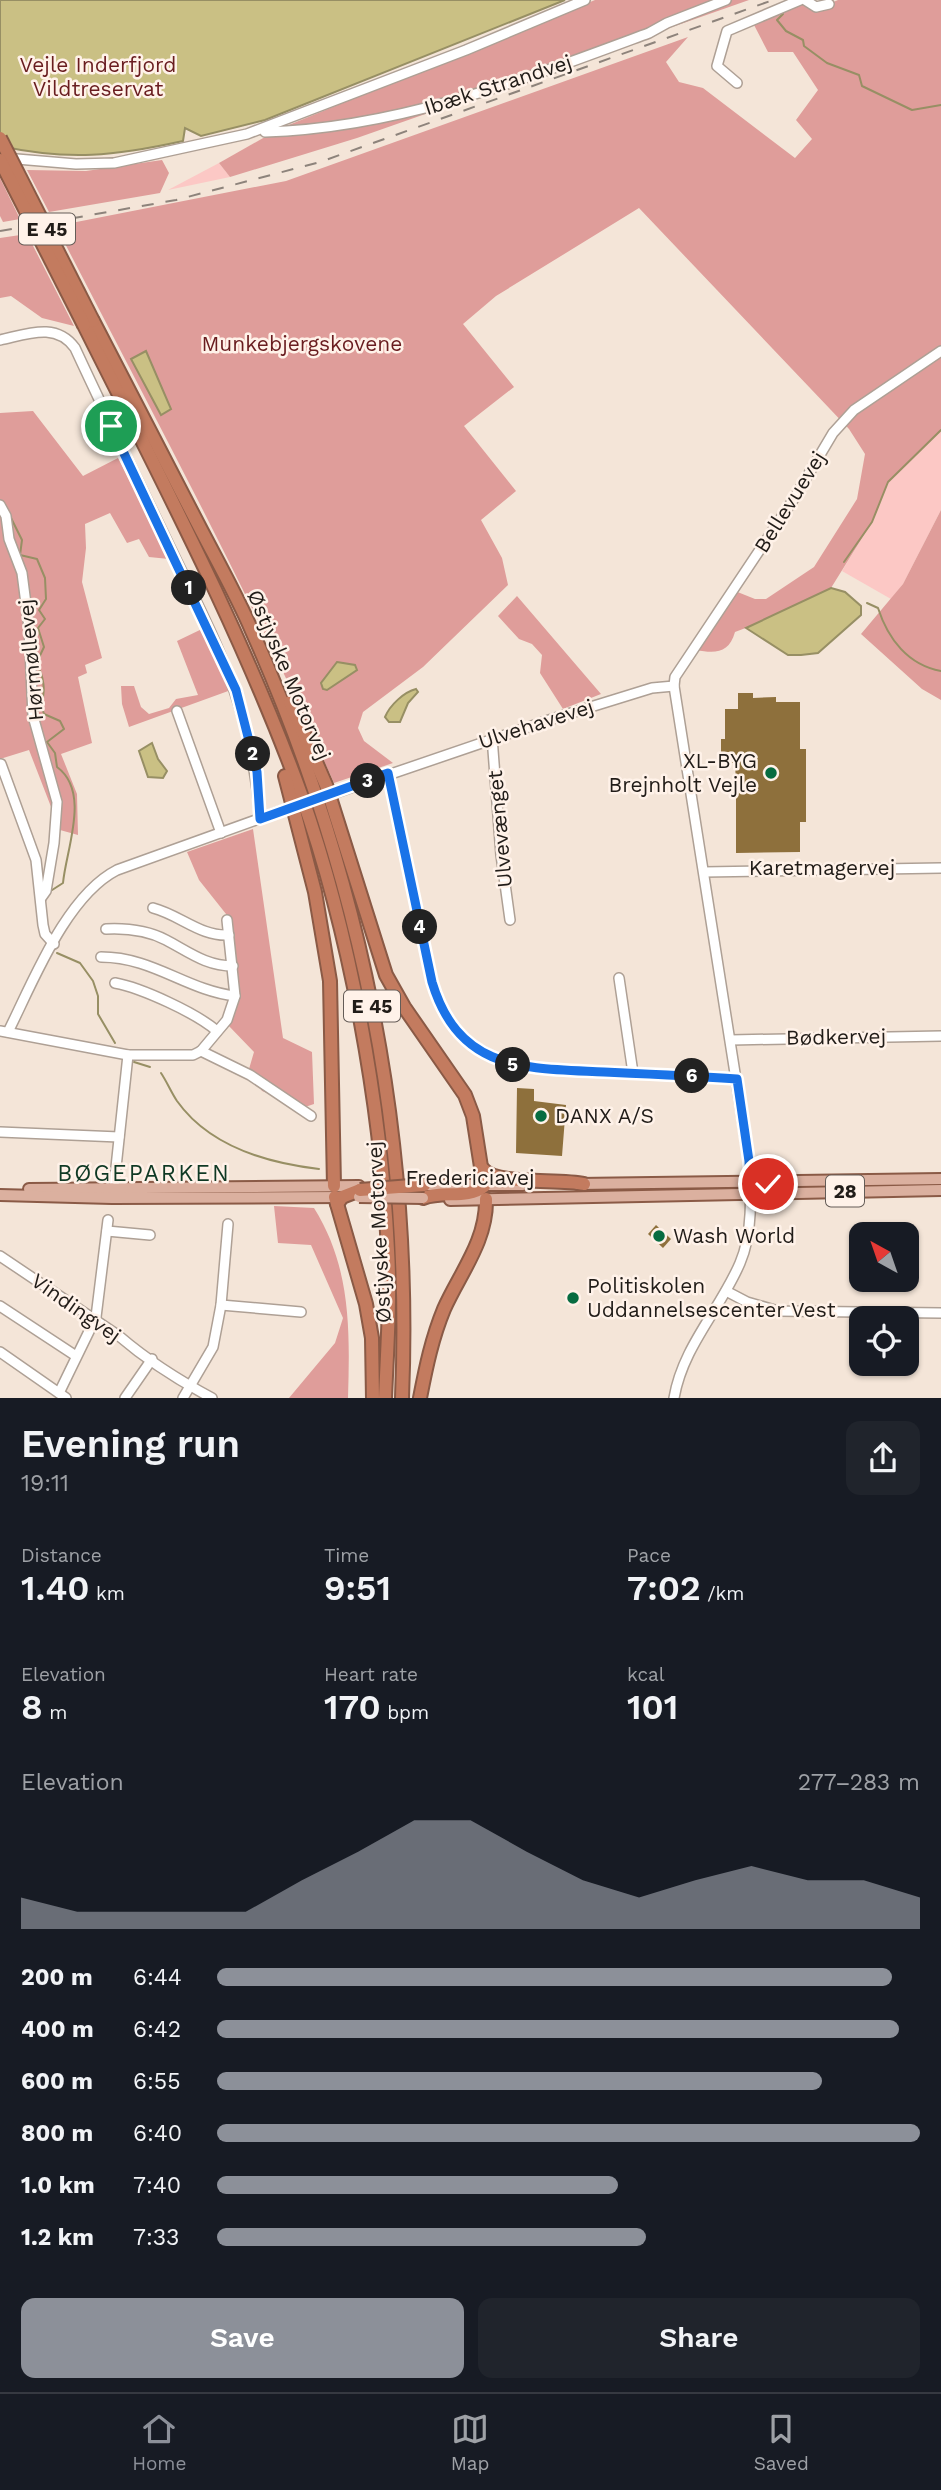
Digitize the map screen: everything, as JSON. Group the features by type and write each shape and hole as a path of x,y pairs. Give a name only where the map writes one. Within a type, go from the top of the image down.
{"highway":[{"name":"Østjyske Motorvej","path":"0,138 181,520 261,698 301,795 348,965 380,1156 388,1252 385,1398"},
{"name":"Østjyske Motorvej","path":"0,159 252,631 316,789 343,878 383,1059 397,1158 404,1255 402,1398"},
{"path":"252,631 261,640 326,785 386,975 404,1007 465,1095 479,1136 485,1193 484,1222 477,1246 433,1337 420,1398"},
{"path":"261,698 299,821 325,943 330,981 337,1196 368,1315 372,1338 373,1398"},
{"path":"483,1169 497,1178 566,1180 582,1190"},
{"path":"337,1196 359,1191 485,1193"}],"main road":[{"path":"750,1192 756,1185 851,1178"},
{"name":"Fredericiavej","path":"485,1193 582,1190 750,1179 941,1178"},
{"path":"0,1193 114,1186 337,1196"},
{"name":"Fredericiavej","path":"582,1190 941,1190"},
{"path":"0,1193 337,1196"}],"street":[{"name":"Ibæk Strandvej","path":"0,159 107,164 261,129 474,47 585,0"},
{"name":"Ibæk Strandvej","path":"261,129 272,132 328,128 393,117 448,103 649,33 667,23 726,0"},
{"path":"737,83 717,66 727,30 802,0 816,7 829,4"},
{"path":"0,340 53,332 62,334 75,348 225,661 250,740 257,772 260,819"},
{"name":"Bellevuevej","path":"674,686 675,677 795,497 833,433 854,410 941,351"},
{"name":"Hørmøllevej","path":"0,505 6,516 9,539 22,573 29,627 32,709 57,802 46,891 41,898"},
{"path":"674,686 731,1040 750,1179 748,1241 726,1291 691,1346 674,1398"},
{"name":"Ulvehavevej","path":"4,1032 54,944 87,893 106,876 492,737 652,688 674,686"},
{"path":"177,711 221,833"},
{"name":"Ulvevænget","path":"492,737 501,855 510,920"},
{"path":"1,764 36,860 46,934 54,944"},
{"path":"388,773 438,1004 449,1023 476,1049 506,1064 531,1068 737,1079"},
{"name":"Karetmagervej","path":"704,872 941,867"},
{"path":"153,908 177,915 208,934 229,935"},
{"path":"4,1032 128,1055 192,1055 201,1051 227,1020 235,996 227,920"},
{"path":"106,929 122,928 153,934 212,964 233,966"},
{"path":"101,957 146,962 190,985 235,996"},
{"path":"619,978 633,1073"},
{"path":"115,984 143,991 194,1013 217,1031"},
{"name":"Bødkervej","path":"731,1040 941,1036"},
{"path":"201,1051 250,1074 311,1116"},
{"path":"114,1186 128,1055"},
{"path":"0,1132 119,1137"},
{"path":"2,1358 62,1395 76,1356 94,1321 108,1220"},
{"path":"183,1398 214,1347 221,1305 228,1224"},
{"path":"107,1231 150,1236"},
{"name":"Vindingvej","path":"0,1256 212,1398"},
{"path":"726,1291 761,1308 778,1311 941,1313"},
{"path":"221,1305 301,1312"},
{"path":"0,1306 76,1356"},
{"path":"125,1398 152,1359"}],"shaded area":[{"name":"Vejle Inderfjord Vildtreservat","path":"0,0 565,0 265,120 201,136 185,128 183,141 158,146 113,153 70,155 0,146"},
{"path":"219,163 230,177 168,190"},
{"path":"146,351 171,409 161,415 131,359"},
{"path":"941,430 941,510 903,584 891,599 842,571 872,522 888,482"},
{"path":"831,588 845,592 861,606 861,615 818,653 788,655 746,628"},
{"path":"337,662 355,665 357,670 327,690 323,689 321,683"},
{"path":"416,689 418,692 408,703 400,722 389,722 385,717 390,708 402,696"},
{"path":"152,743 158,759 167,771 163,778 148,777 139,751"}],"green space":[{"path":"595,0 749,0 357,138 230,177 219,163 279,129"},
{"name":"Munkebjergskovene","path":"838,0 941,0 941,430 888,482 872,522 831,588 777,616 735,632 729,644 721,650 696,650 735,591 755,599 766,599 814,567 857,499 865,454 849,429 639,208 496,296 463,324 514,387 464,426 516,491 481,520 502,558 508,585 423,667 363,712 358,728 364,741 393,763 334,783 234,572 56,226 286,181 688,37 666,62 679,82 703,88 795,158 812,139 796,120 818,90 793,52 768,52 753,23 802,4 817,9"},
{"path":"162,160 169,173 160,193 49,212 27,170 86,171"},
{"path":"0,178 20,219 3,222 0,216"},
{"path":"27,234 74,326 42,318 11,296 0,298 0,238"},
{"path":"33,411 83,476 118,458 169,559 149,557 139,539 127,543 110,513 85,524 86,548 82,582 102,658 85,665 87,673 78,677 92,743 61,754 77,794 78,835 60,830 29,750 0,759 0,413"},
{"path":"941,510 941,700 922,689 861,634 903,584"},
{"path":"517,596 601,694 563,709 540,673 542,655 532,644 519,639 498,616"},
{"path":"204,628 231,690 129,727 122,704 121,686 134,686 141,707 149,714 169,708 176,699 198,695 177,641"},
{"path":"253,829 283,1038 312,1052 314,1104 305,1107 262,1091 249,1069 254,1052 227,1024 237,1007 239,981 230,919 199,880 187,852"},
{"path":"274,1206 314,1208 335,1253 346,1300 348,1398 289,1398 335,1343 343,1318 311,1245 278,1243"}],"building":[{"name":"XL-BYG Brejnholt Vejle","path":"738,693 753,693 753,698 776,697 776,702 800,702 800,749 806,749 806,822 800,822 800,852 736,853 736,795 731,795 731,784 736,784 735,763 732,763 732,752 721,752 721,739 725,739 725,709 738,709"},
{"name":"DANX A/S","path":"517,1088 534,1089 534,1101 566,1105 562,1156 516,1153"},
{"name":"Wash World","path":"656,1225 671,1239 663,1248 648,1234"}],"waterway":[{"path":"783,14 777,20 786,31 803,40 804,46 827,63 859,75 862,86 912,110 941,105"},
{"path":"844,562 872,522 888,482 941,430"},
{"path":"11,518 22,540 20,555 37,559 45,578 46,599 39,610 45,619 38,628 44,647 36,664 43,684 41,705 44,714 60,721 64,729 47,742 55,753 57,767 67,778 73,791 75,806 63,883 49,892"},
{"path":"867,603 878,608 887,630 909,657 941,671"},
{"path":"57,953 80,963 93,981 98,996 98,1014 115,1043"},
{"path":"134,1062 150,1067"},
{"path":"161,1073 190,1117 222,1141 260,1157 319,1169"}],"railway":[{"path":"0,231 176,200 320,162 773,0"}],"place":[{"name":"XL-BYG Brejnholt Vejle","path":"771,773"},
{"name":"DANX A/S","path":"541,1116"},
{"name":"Wash World","path":"659,1236"},
{"name":"Politiskolen Uddannelsescenter Vest","path":"573,1298"}],"district":[{"name":"BØGEPARKEN","path":"144,1173"}],"route":[{"path":"111,426 225,661 236,690 257,772 260,819 388,773 432,982 438,1004 449,1023 476,1049 506,1064 531,1068 737,1079 749,1161 750,1192 756,1185 768,1184"}]}
